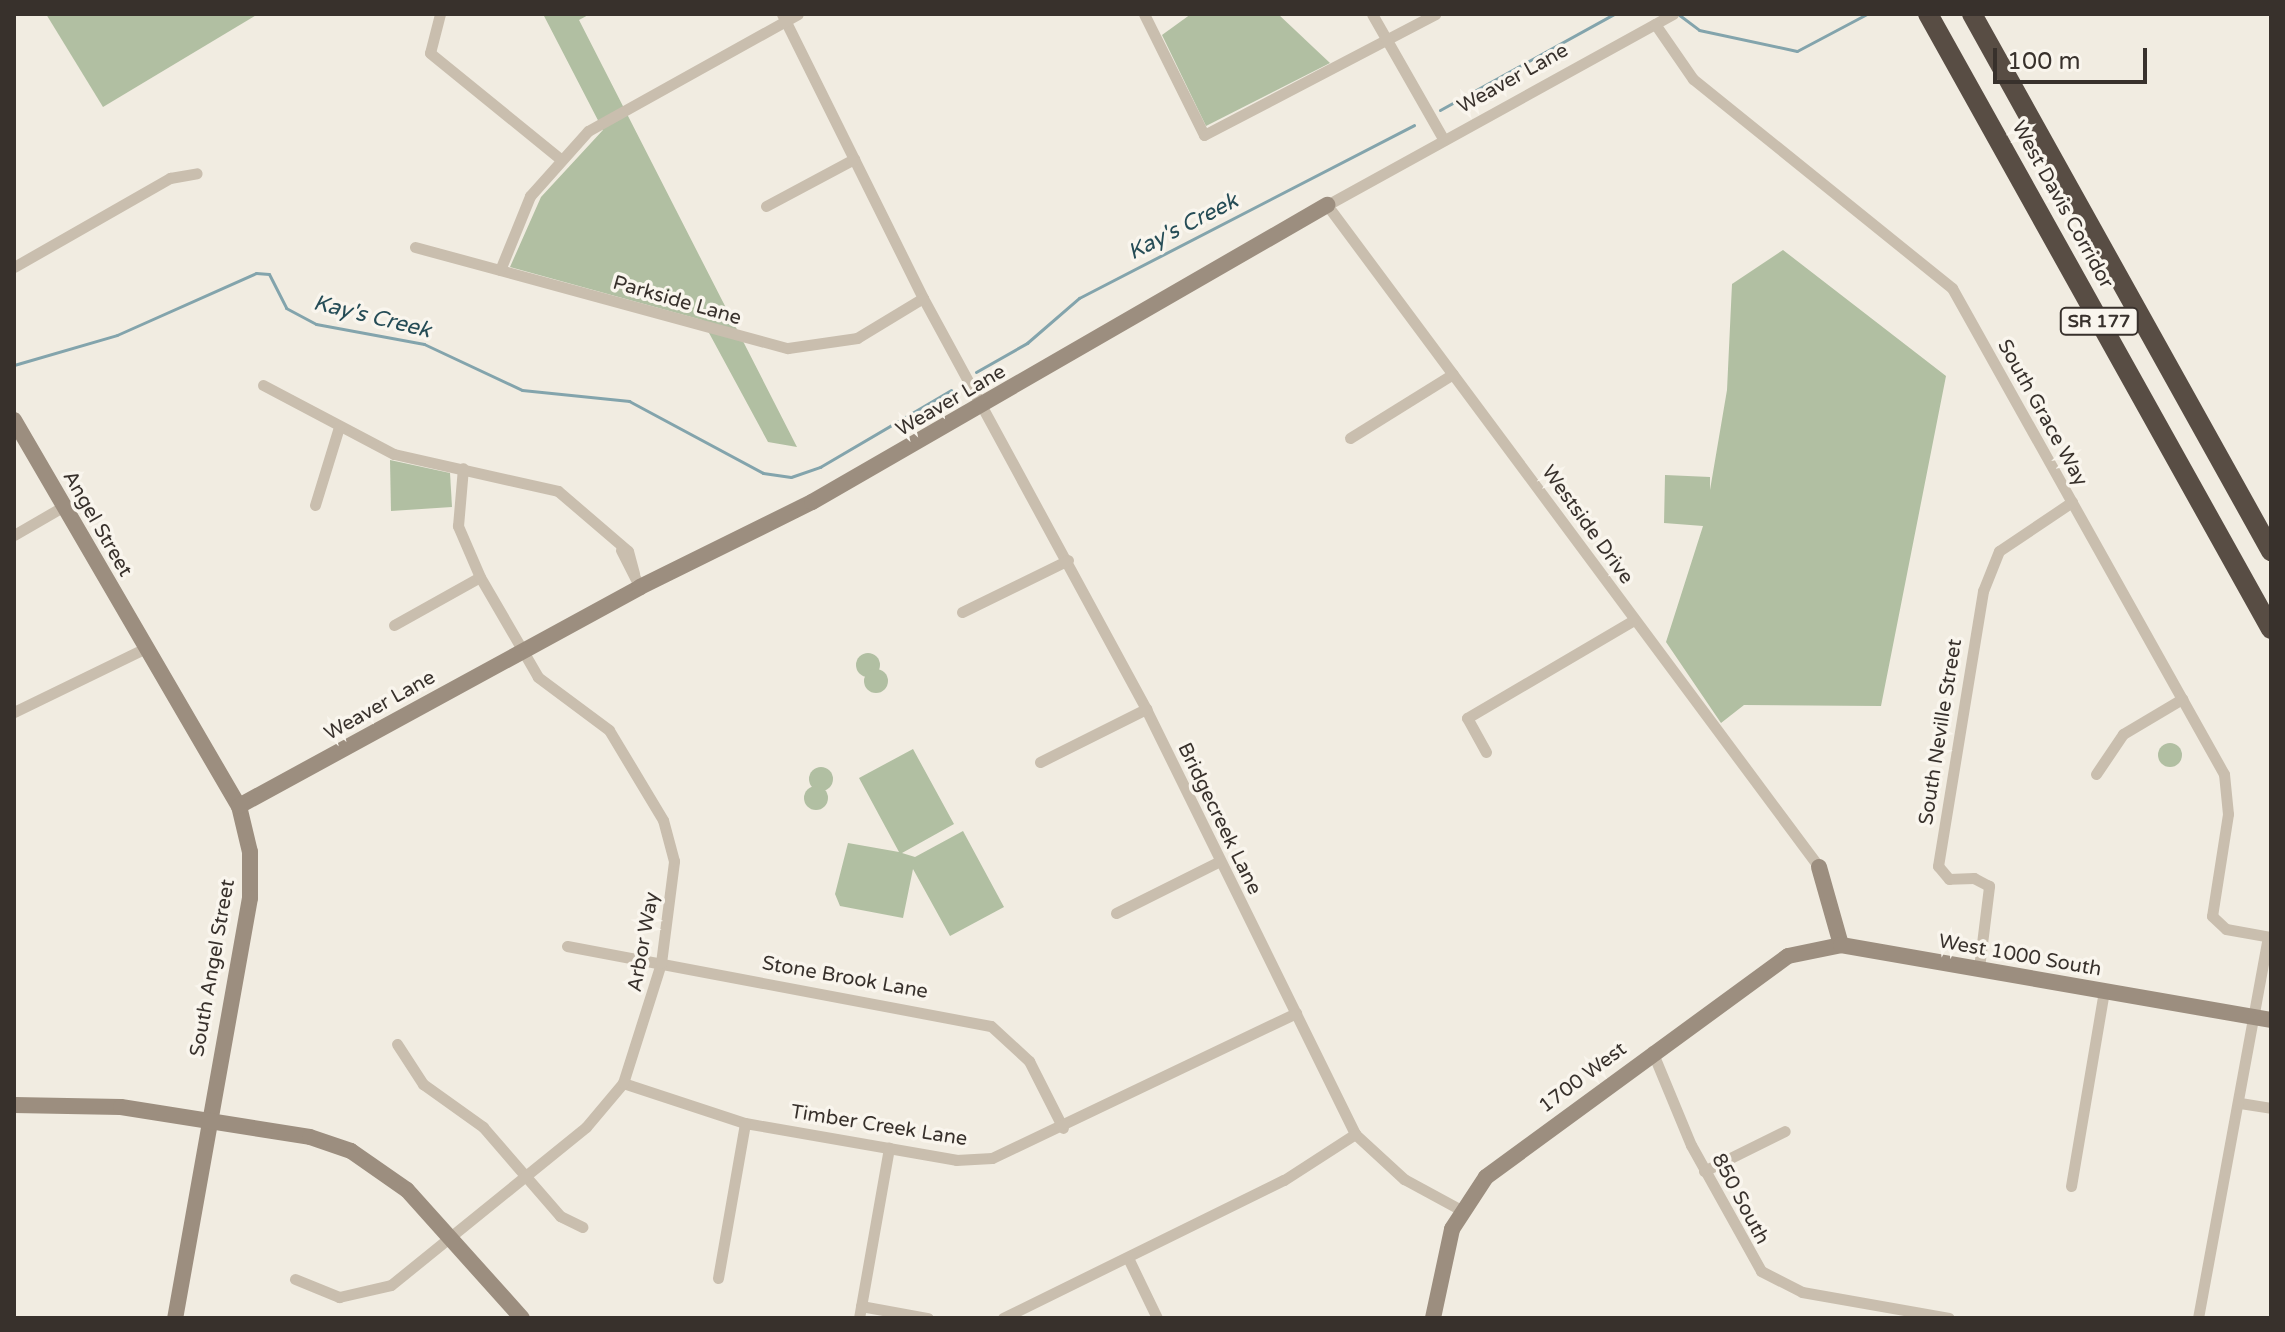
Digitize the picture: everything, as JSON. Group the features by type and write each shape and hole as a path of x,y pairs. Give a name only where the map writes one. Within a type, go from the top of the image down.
{"highway":[{"name":"West Davis Corridor","path":"1928,14 2271,629"},
{"name":"West Davis Corridor","path":"1972,14 2271,551"}],"street":[{"path":"440,14 430,53 559,158"},
{"path":"500,270 517,220 559,158 625,106 784,17 798,14"},
{"path":"1144,14 1204,135 1435,14"},
{"path":"1372,14 1444,140"},
{"name":"Bridgecreek Lane","path":"784,17 923,298 981,408 1068,560 1146,709 1355,1134 1404,1179 1461,1210"},
{"name":"Weaver Lane","path":"239,806 523,650 637,580 981,408 1135,311 1664,19"},
{"name":"South Grace Way","path":"1664,19 1693,79 1952,288 2182,699 2228,792 2215,921 2270,937"},
{"path":"766,206 854,159"},
{"path":"14,267 170,178 197,173"},
{"name":"Westside Drive","path":"1327,205 1819,867"},
{"name":"Parkside Lane","path":"415,247 788,348 857,338 923,298"},
{"path":"1350,438 1453,374"},
{"path":"263,385 394,454 558,491 586,508 621,550 619,558 637,580"},
{"name":"Angel Street","path":"14,420 146,648"},
{"path":"315,505 339,427"},
{"name":"Arbor Way","path":"295,1279 339,1297 368,1295 449,1239 586,1127 623,1083 661,963 674,861 663,820 627,751 590,714 553,694 480,577 458,526 463,468"},
{"name":"South Neville Street","path":"1979,968 1989,886 1974,878 1949,879 1938,866 1983,591 1999,551 2072,502"},
{"path":"14,535 64,506"},
{"path":"962,612 1068,560"},
{"path":"394,625 480,577"},
{"path":"1486,752 1467,718 1634,620"},
{"path":"14,712 146,648"},
{"name":"South Angel Street","path":"146,648 239,806 250,898 207,1120 175,1318"},
{"path":"2096,774 2123,734 2182,699"},
{"path":"1040,762 1146,709"},
{"path":"1116,913 1220,861"},
{"path":"1819,867 1841,945"},
{"path":"2198,1318 2240,1103 2263,1019 2270,937"},
{"name":"West 1000 South","path":"1841,945 2263,1019"},
{"name":"1700 West","path":"1433,1318 1461,1210 1503,1163 1767,968 1841,945"},
{"name":"Stone Brook Lane","path":"567,946 991,1026 1029,1061 1063,1128"},
{"path":"2071,1186 2104,991"},
{"name":"Timber Creek Lane","path":"623,1083 745,1123 889,1148 992,1158 1063,1128 1296,1013"},
{"path":"397,1044 417,1078 483,1127 560,1216 583,1227"},
{"name":"850 South","path":"1652,1051 1704,1171 1745,1252 1771,1278 1802,1292 1949,1318"},
{"path":"14,1105 82,1103 207,1120 351,1151 407,1190 522,1318"},
{"path":"2240,1103 2271,1108"},
{"path":"718,1278 745,1123"},
{"path":"1704,1171 1785,1131"},
{"path":"1003,1318 1129,1260 1284,1180 1355,1134"},
{"path":"889,1148 860,1312 928,1318"},
{"path":"1129,1260 1157,1318"}],"green space":[{"path":"46,14 258,14 103,107"},
{"path":"543,14 590,14 579,20 797,447 768,442 702,320 510,267 541,197 603,130"},
{"path":"1191,14 1278,14 1330,63 1206,126 1162,35"},
{"path":"1783,250 1946,376 1881,706 1744,705 1721,723 1666,642 1703,526 1664,523 1665,475 1710,477 1710,490 1727,390 1732,284"},
{"path":"390,460 450,473 452,507 391,511"},
{"path":"868,653 877,656 880,665 877,674 868,677 859,674 856,665 859,656"},
{"path":"876,669 885,672 888,681 885,690 876,693 867,690 864,681 867,672"},
{"path":"2170,743 2181,750 2182,755 2175,766 2170,767 2159,760 2158,755 2165,744"},
{"path":"913,749 954,824 902,853 915,857 963,831 1004,907 950,936 913,869 903,918 840,906 835,894 848,843 899,852 859,778"},
{"path":"821,767 830,770 833,779 830,788 821,791 812,788 809,779 812,770"},
{"path":"816,786 825,789 828,798 825,807 816,810 807,807 804,798 807,789"}],"waterway":[{"name":"Kay's Creek","path":"1440,110 1614,14"},
{"name":"Kay's Creek","path":"1678,14 1699,30 1797,51 1867,14"},
{"name":"Kay's Creek","path":"976,372 1027,343 1079,298 1414,125"},
{"name":"Kay's Creek","path":"14,365 117,335 256,273 269,274 286,308 316,324 424,344 522,390 629,401 763,473 791,477 820,467 951,390"}]}
